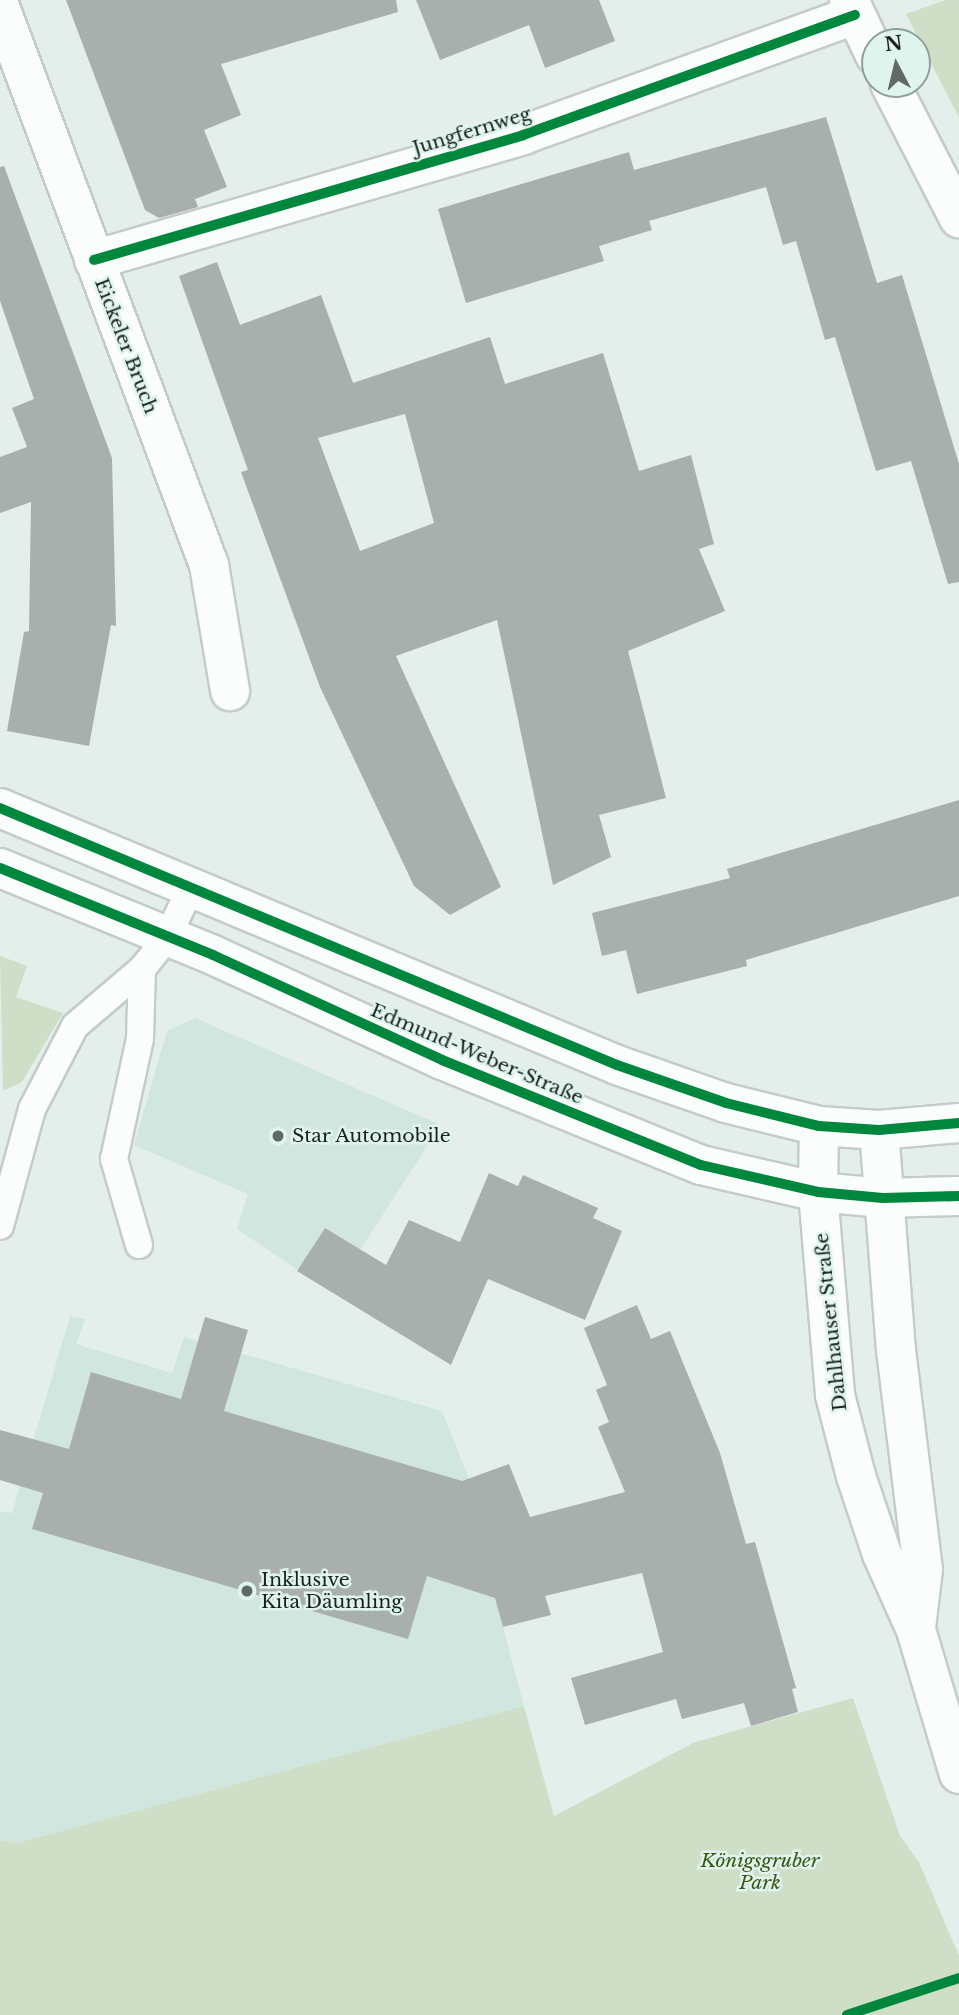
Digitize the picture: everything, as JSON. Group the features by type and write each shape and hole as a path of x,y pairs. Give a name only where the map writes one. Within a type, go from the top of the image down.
{"street":[{"name":"Eickeler Bruch","path":"0,7 209,565 230,691"},
{"name":"Jungfernweg","path":"94,260 523,135 852,8"},
{"path":"852,8 862,28"},
{"path":"897,98 959,218"},
{"path":"0,808 192,885 617,1065 726,1103 819,1126 879,1130 959,1123"},
{"name":"Edmund-Weber-Straße","path":"0,869 167,937 442,1060 667,1153 761,1182 818,1192 883,1198 959,1196"},
{"name":"Dahlhauser Straße","path":"819,1126 818,1192 835,1395 882,1554 916,1630 959,1774"},
{"name":"Dahlhauser Straße","path":"879,1130 905,1448 923,1569 916,1630"}],"lane":[{"path":"0,1226 32,1109 75,1026 142,969 167,937 192,885"},
{"path":"139,1245 114,1160 140,1039 142,969"}],"shaded area":[{"path":"195,1018 441,1125 332,1293 237,1229 248,1194 134,1145 167,1031"},
{"name":"Inklusive Kita Däumling","path":"70,1316 85,1319 76,1344 172,1373 184,1337 442,1411 498,1552 484,1556 524,1706 17,1843 0,1840 0,1511 12,1513"}],"green space":[{"path":"945,0 959,0 959,118 931,63 931,28 913,28 906,14"},
{"path":"0,956 27,966 16,997 63,1013 22,1082 3,1091"},
{"name":"Königsgruber Park","path":"853,1698 900,1836 919,1862 959,1956 959,2015 0,2015 0,1840 17,1843 524,1706 554,1816 695,1742"}],"building":[{"path":"66,0 396,0 398,12 221,64 241,115 204,130 227,187 195,199 198,207 159,218 145,210"},
{"path":"416,0 599,0 615,41 545,68 529,25 440,60"},
{"path":"826,117 877,283 902,275 959,464 959,582 948,584 911,461 876,471 835,337 825,340 796,241 783,245 766,187 649,221 652,230 599,246 604,261 466,303 438,209 629,152 634,170"},
{"path":"4,166 112,458 116,626 111,625 89,746 7,731 24,632 29,631 31,502 0,513 0,457 27,447 12,408 34,399 0,301 0,167"},
{"path":"217,262 240,325 321,295 353,383 490,337 505,384 603,353 639,471 691,455 714,544 699,549 725,611 628,651 666,798 599,815 611,857 553,885 497,620 396,656 501,887 450,915 414,886 320,687 241,472 248,470 179,276","holes":["405,414 434,523 360,551 318,438"]},
{"path":"959,800 959,896 746,960 747,966 637,994 626,950 602,956 592,913 730,878 727,869"},
{"path":"489,1173 518,1186 523,1175 598,1208 593,1218 622,1231 585,1320 488,1279 451,1365 297,1271 325,1228 386,1265 409,1220 460,1242"},
{"path":"637,1305 651,1339 670,1331 720,1453 746,1544 755,1542 796,1688 792,1689 798,1712 751,1726 744,1703 682,1719 676,1699 585,1725 571,1678 663,1652 642,1573 545,1596 551,1615 503,1627 495,1598 427,1576 408,1639 32,1529 43,1493 0,1480 0,1430 69,1449 91,1372 181,1399 205,1317 248,1330 224,1411 462,1481 509,1464 530,1517 625,1492 598,1427 609,1422 596,1390 607,1385 584,1328"}],"cycle path":[{"path":"94,260 523,135 855,15"},
{"path":"0,808 617,1065 726,1103 819,1126 879,1130 959,1123"},
{"path":"0,868 213,955 442,1060 701,1165 818,1192 883,1198 959,1196"},
{"path":"847,2015 959,1978"}],"place":[{"name":"Star Automobile","path":"278,1136"},
{"name":"Inklusive Kita Däumling","path":"247,1591"}]}
